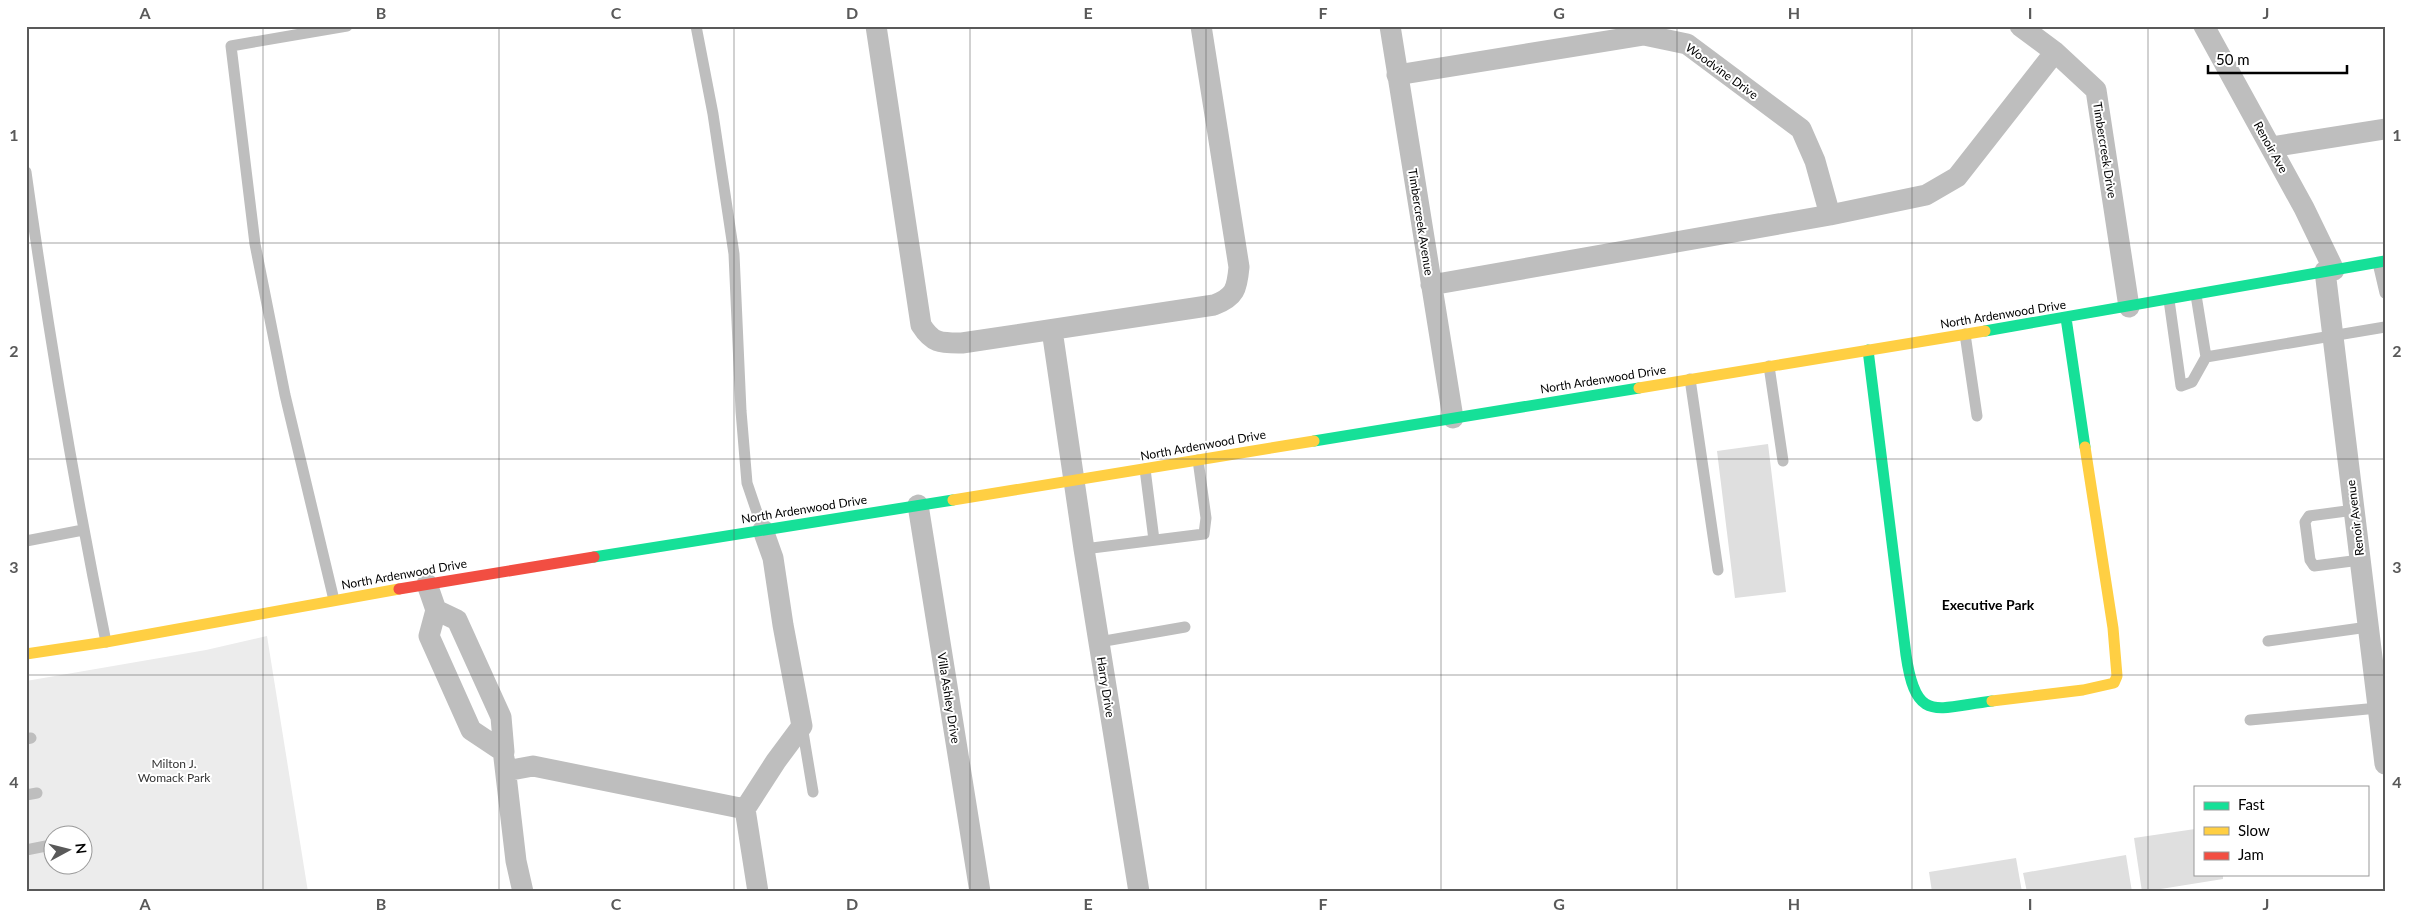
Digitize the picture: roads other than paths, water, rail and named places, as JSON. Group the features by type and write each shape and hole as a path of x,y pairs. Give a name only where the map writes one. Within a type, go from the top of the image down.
{"street":[{"path":"876,26 921,325 927,334 938,343 962,343 1214,305 1226,301 1234,293 1239,267 1201,26"},
{"name":"Timbercreek Avenue","path":"1390,26 1453,418"},
{"name":"Timbercreek Drive","path":"2020,26 2055,52 2096,90 2129,308"},
{"name":"Renoir Ave","path":"2204,26 2271,146 2329,270"},
{"name":"Woodvine Drive","path":"1397,75 1644,35 1687,44 1801,129 1815,161 1830,215"},
{"path":"1431,285 1830,215 1926,195 1957,177 2055,52"},
{"path":"2271,146 2385,129"},
{"name":"North Ardenwood Drive","path":"26,654 106,642 427,584 1074,481 2129,308 2329,270 2382,262"},
{"name":"Renoir Avenue","path":"2329,270 2332,336 2368,628 2378,662 2378,708 2383,733 2385,764"},
{"path":"1868,350 1906,655 1916,697 1922,704 1933,708 2084,690 2114,683 2116,676 2113,628 2066,318"},
{"name":"Harry Drive","path":"1052,330 1084,549 1139,892"},
{"name":"Villa Ashley Drive","path":"918,505 980,892"},
{"path":"758,892 746,810 776,761 802,726 783,625 773,558 763,530"},
{"path":"427,584 436,610 430,636 471,730 505,762 533,766 746,810"},
{"path":"436,610 457,620 501,716 516,861 522,892"}],"lane":[{"path":"334,600 285,395 255,244 231,46 347,26"},
{"path":"696,26 713,114 734,254 741,411 747,483 763,530"},
{"path":"26,172 44,300 83,530 106,642"},
{"path":"2382,262 2385,293"},
{"path":"2169,300 2181,386 2192,382 2206,357 2196,295"},
{"path":"2206,357 2385,327"},
{"path":"1965,334 1977,416"},
{"path":"1770,366 1783,461"},
{"path":"1690,379 1718,570"},
{"path":"1084,549 1204,534 1204,504 1198,460"},
{"path":"1145,469 1154,511 1154,540"},
{"path":"1192,506 1204,504"},
{"path":"2354,510 2310,516 2305,522 2310,560 2314,566 2360,560"},
{"path":"26,540 83,530"},
{"path":"1099,642 1185,627"},
{"path":"2268,641 2368,628"},
{"path":"2250,720 2378,708"},
{"path":"802,726 813,792"},
{"path":"26,850 42,847"}],"district":[{"name":"Executive Park","path":"1988,604"}],"park label":[{"name":"Milton J. Womack Park","path":"174,770"}]}
